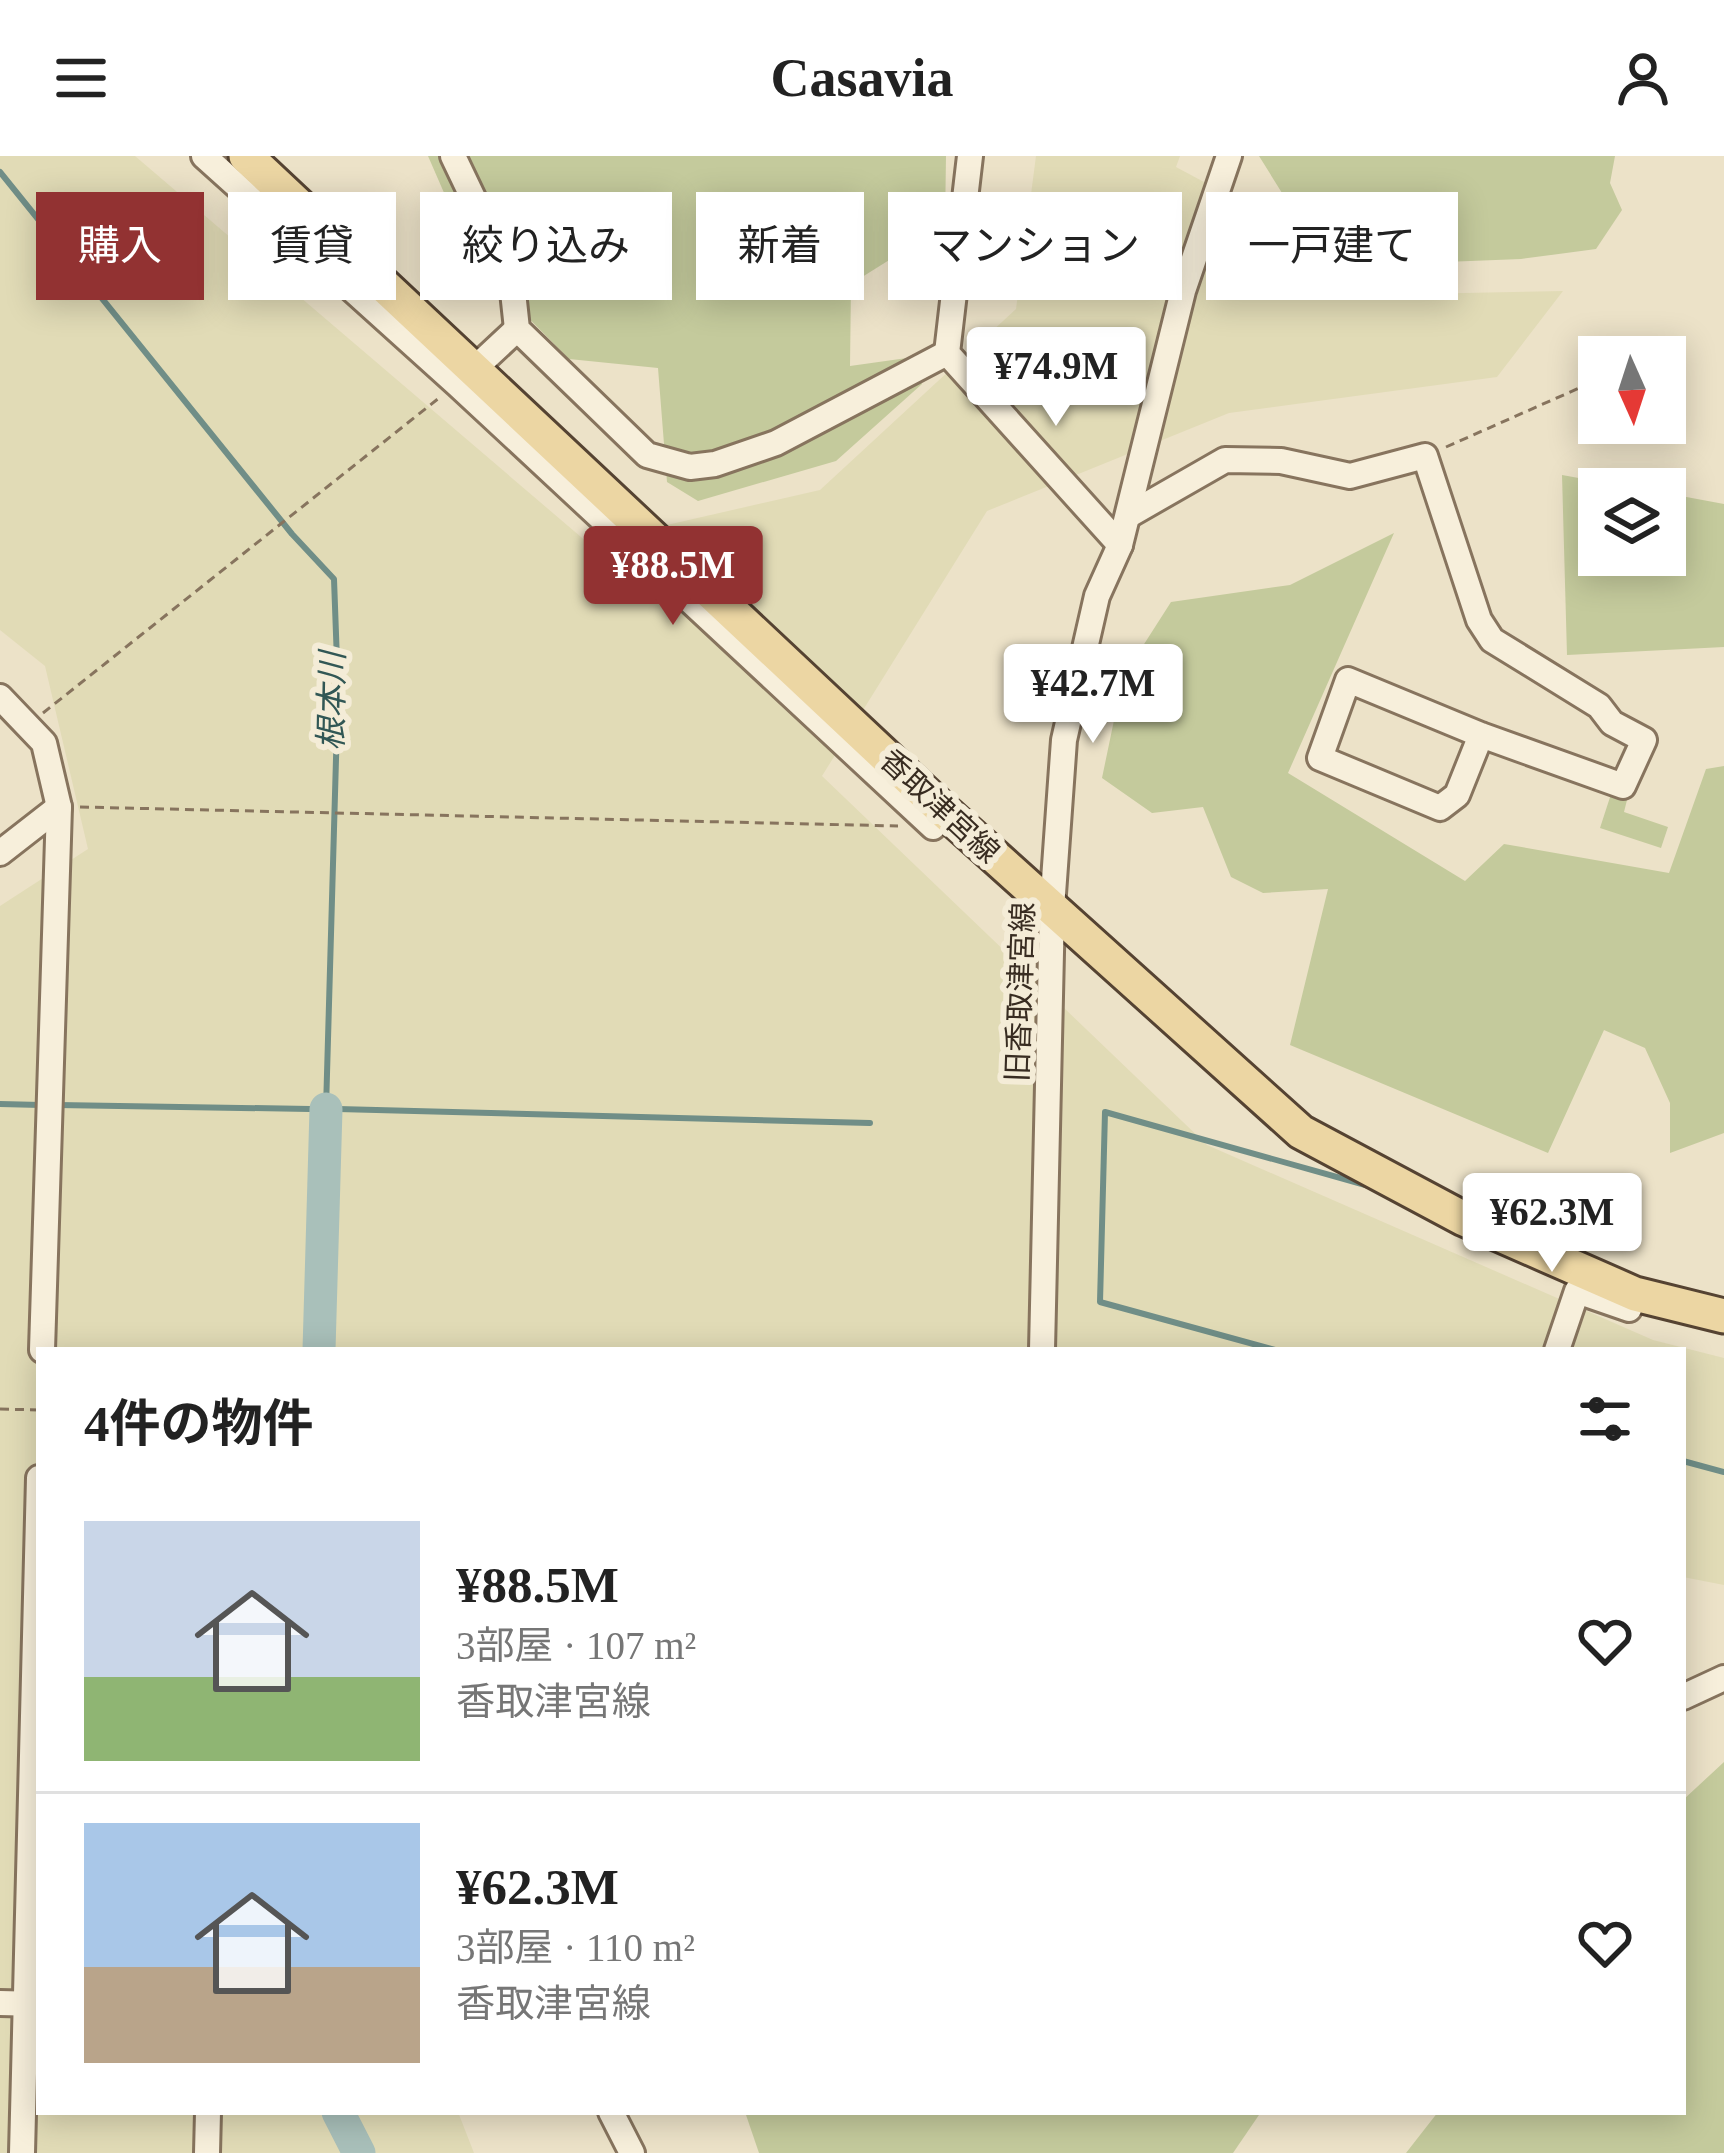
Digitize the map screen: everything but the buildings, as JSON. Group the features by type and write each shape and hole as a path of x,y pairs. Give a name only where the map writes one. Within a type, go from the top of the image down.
{"main road":[{"name":"香取津宮線","path":"246,156 465,377 1301,1132 1464,1219 1636,1294 1724,1316"}],"street":[{"path":"204,156 465,377 933,827"},
{"path":"453,156 510,264 517,328 594,400 620,434 647,455 690,467 715,464 776,443 947,352"},
{"path":"970,156 947,352 1120,545"},
{"name":"旧香取津宮線","path":"1042,1347 1052,908 1064,740 1097,596 1129,515 1183,291 1228,156"},
{"path":"465,377 517,328"},
{"path":"1129,515 1225,460 1281,461 1350,476 1426,457 1479,620 1492,640 1599,706 1612,723 1644,740 1623,786 1348,680 1320,758 1440,808 1457,795 1481,735"},
{"path":"0,698 44,743 58,807 43,1347"},
{"path":"0,853 58,807"},
{"path":"1559,1347 1576,1292 1629,1309 1636,1294"},
{"path":"1686,1695 1724,1678"},
{"path":"22,2153 33,2004 36,1741"},
{"path":"0,2003 33,2004"},
{"path":"207,2153 208,2115"},
{"path":"612,2115 632,2153"}],"path":[{"path":"29,725 465,377"},
{"path":"1426,457 1578,389"},
{"path":"58,807 933,827"},
{"path":"0,1409 36,1411"}],"shaded area":[{"path":"0,156 135,156 177,192 36,192 36,300 204,300 204,215 228,235 228,300 304,300 588,543 820,490 1016,309 1017,300 1182,300 1182,192 1031,192 1036,156 1180,156 1176,167 1223,192 1206,192 1206,300 1458,300 1458,293 1563,291 1497,377 1229,413 987,511 822,776 1207,1145 1653,1340 1681,1347 36,1347 36,2115 459,2115 474,2153 0,2153 0,906 88,849 45,666 0,630"},
{"path":"1686,1348 1724,1358 1724,1585 1686,1578"}],"green space":[{"path":"428,156 946,156 945,192 888,192 888,261 864,276 864,192 696,192 696,300 851,300 850,366 907,358 922,384 836,461 698,501 667,482 658,368 569,359 511,300 672,300 672,192 444,192"},
{"path":"1259,156 1615,156 1610,183 1622,210 1596,249 1458,261 1458,192 1281,192"},
{"path":"1562,475 1578,478 1578,576 1686,576 1686,497 1724,504 1724,647 1567,655"},
{"path":"1394,533 1288,773 1465,881 1504,844 1669,873 1706,769 1724,766 1724,1133 1670,1153 1670,1103 1645,1048 1604,1030 1548,1153 1290,1045 1328,889 1263,893 1231,877 1203,807 1152,813 1102,778 1123,677 1171,602 1290,585"},
{"path":"1612,791 1628,796 1624,812 1668,827 1661,848 1600,828"},
{"path":"1724,1762 1724,2153 1406,2153 1436,2115 1686,2115 1686,1797"},
{"path":"746,2115 1259,2115 1233,2153 759,2153"}],"waterway":[{"name":"根本川","path":"0,172 292,534 334,579 338,689 326,1109"},
{"path":"0,1104 41,1105"},
{"path":"58,1105 310,1109"},
{"name":"根本川","path":"319,1347 326,1109"},
{"path":"338,1109 870,1123"},
{"path":"1264,1347 1100,1302 1105,1112 1369,1186"},
{"path":"1686,1462 1724,1472"},
{"name":"根本川","path":"340,2115 359,2153"}]}
